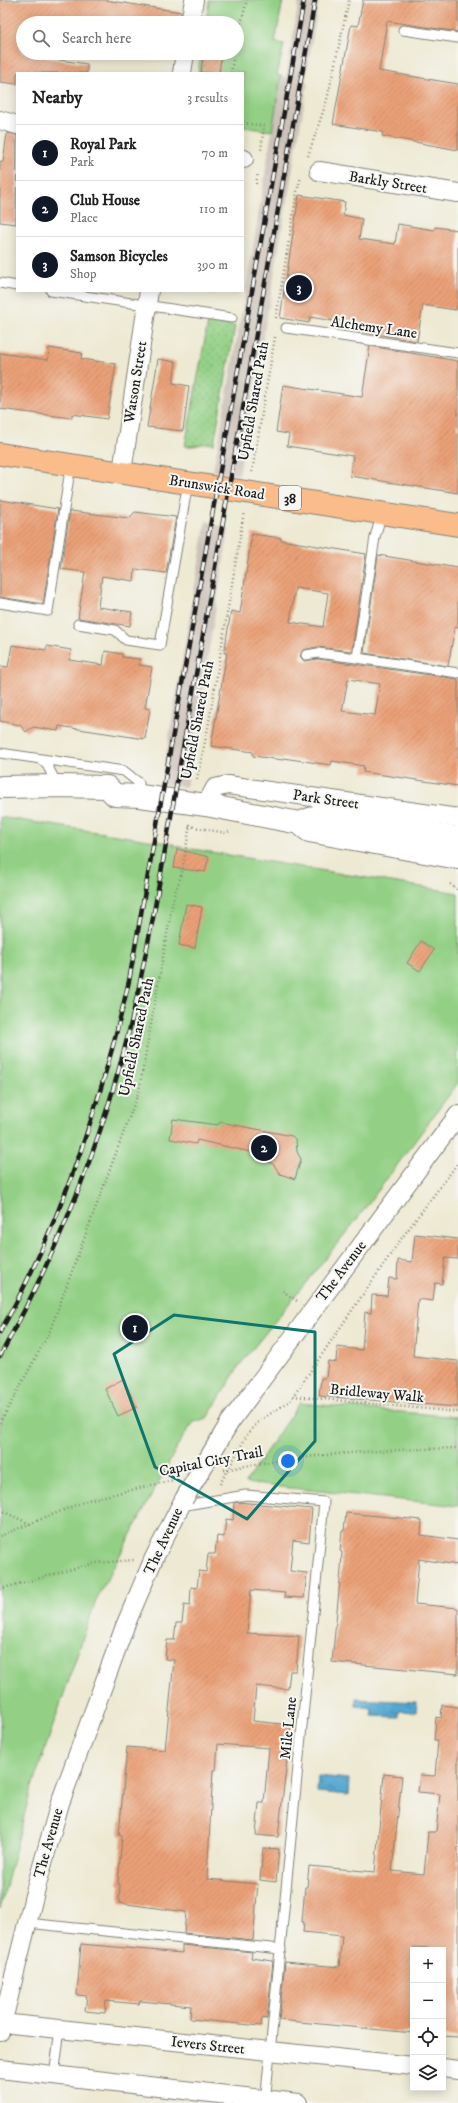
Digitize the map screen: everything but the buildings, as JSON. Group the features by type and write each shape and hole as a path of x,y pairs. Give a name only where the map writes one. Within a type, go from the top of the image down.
{"main road":[{"name":"Brunswick Road","path":"0,454 248,491 458,525"}],"street":[{"path":"191,16 194,0"},
{"path":"182,72 184,60"},
{"path":"0,120 16,126"},
{"path":"0,126 16,126"},
{"name":"Barkly Street","path":"309,169 458,193"},
{"name":"Watson Street","path":"122,472 148,298"},
{"name":"Park Street","path":"200,804 215,788 228,785 458,818"},
{"name":"Park Street","path":"1,787 107,787 115,795"},
{"name":"Park Street","path":"1,787 47,798 64,800 110,799 115,795 140,796 200,804 300,823 309,831 458,858"},
{"name":"Park Street","path":"300,823 318,816 458,838"},
{"name":"The Avenue","path":"1,2027 27,1923 60,1803 125,1626 154,1558 181,1503 230,1422 458,1115"},
{"name":"Ievers Street","path":"1,2027 60,2029 410,2066"},
{"path":"446,2068 458,2070"},
{"path":"0,2069 265,2102 298,2103"}],"lane":[{"path":"403,30 458,38"},
{"path":"0,283 16,286"},
{"path":"65,292 148,298 232,318"},
{"name":"Alchemy Lane","path":"286,328 458,353"},
{"path":"0,603 48,611 71,464"},
{"path":"78,624 115,630 126,640 160,645 188,482"},
{"path":"357,658 375,537 382,513"},
{"path":"306,654 318,652 458,673"},
{"path":"0,753 124,771 139,782 140,796"},
{"path":"41,759 47,765 58,786"},
{"name":"Mile Lane","path":"181,1503 246,1495 324,1502 265,2102"},
{"path":"27,1923 280,1949"},
{"path":"54,2076 60,2029"}],"path":[{"path":"243,16 247,0"},
{"name":"Upfield Shared Path","path":"276,323 297,191 309,169 327,100 349,0"},
{"path":"231,72 233,60"},
{"name":"Upfield Shared Path","path":"0,1423 49,1333 139,1091 174,895 182,873 200,804 208,728 276,334"},
{"path":"450,884 458,890"},
{"path":"220,1484 247,1435 259,1421 290,1401 401,1239 458,1163"},
{"name":"Bridleway Walk","path":"293,1396 458,1412"},
{"name":"Capital City Trail","path":"219,1471 263,1462 336,1452 458,1448"},
{"name":"Capital City Trail","path":"0,1536 88,1500 182,1478"},
{"path":"0,1510 31,1524"},
{"path":"0,1589 95,1563 154,1558"}],"highlighted area":[{"path":"174,1315 315,1332 315,1441 247,1519 155,1467 114,1354"}],"shaded area":[{"path":"299,0 319,0 305,81 308,82 239,475 213,471 251,260 281,76 286,77"},
{"path":"206,521 229,529 186,787 161,784"}],"green space":[{"path":"209,0 283,0 275,42 284,44 277,75 281,76 272,131 244,127 244,72 198,72 200,60 244,60 244,16 207,16"},
{"path":"208,322 235,326 214,444 185,446"},
{"path":"0,817 174,844 174,846 458,893 458,1083 357,1219 239,1366 207,1418 194,1422 183,1436 96,1600 30,1793 0,1909"},
{"path":"299,1403 458,1417 458,1506 245,1483"}],"water":[{"path":"356,1699 417,1702 416,1712 399,1711 399,1717 371,1716 372,1708 356,1706"},
{"path":"318,1776 349,1779 348,1795 317,1792"}],"railway":[{"path":"0,1332 22,1291 61,1205 106,1072 129,981 304,0"},
{"path":"0,1356 39,1281 73,1203 115,1084 134,1012 153,918 315,0"}],"place":[{"name":"Samson Bicycles","path":"299,288"},
{"name":"Club House","path":"264,1148"},
{"name":"Royal Park","path":"135,1328"}]}
